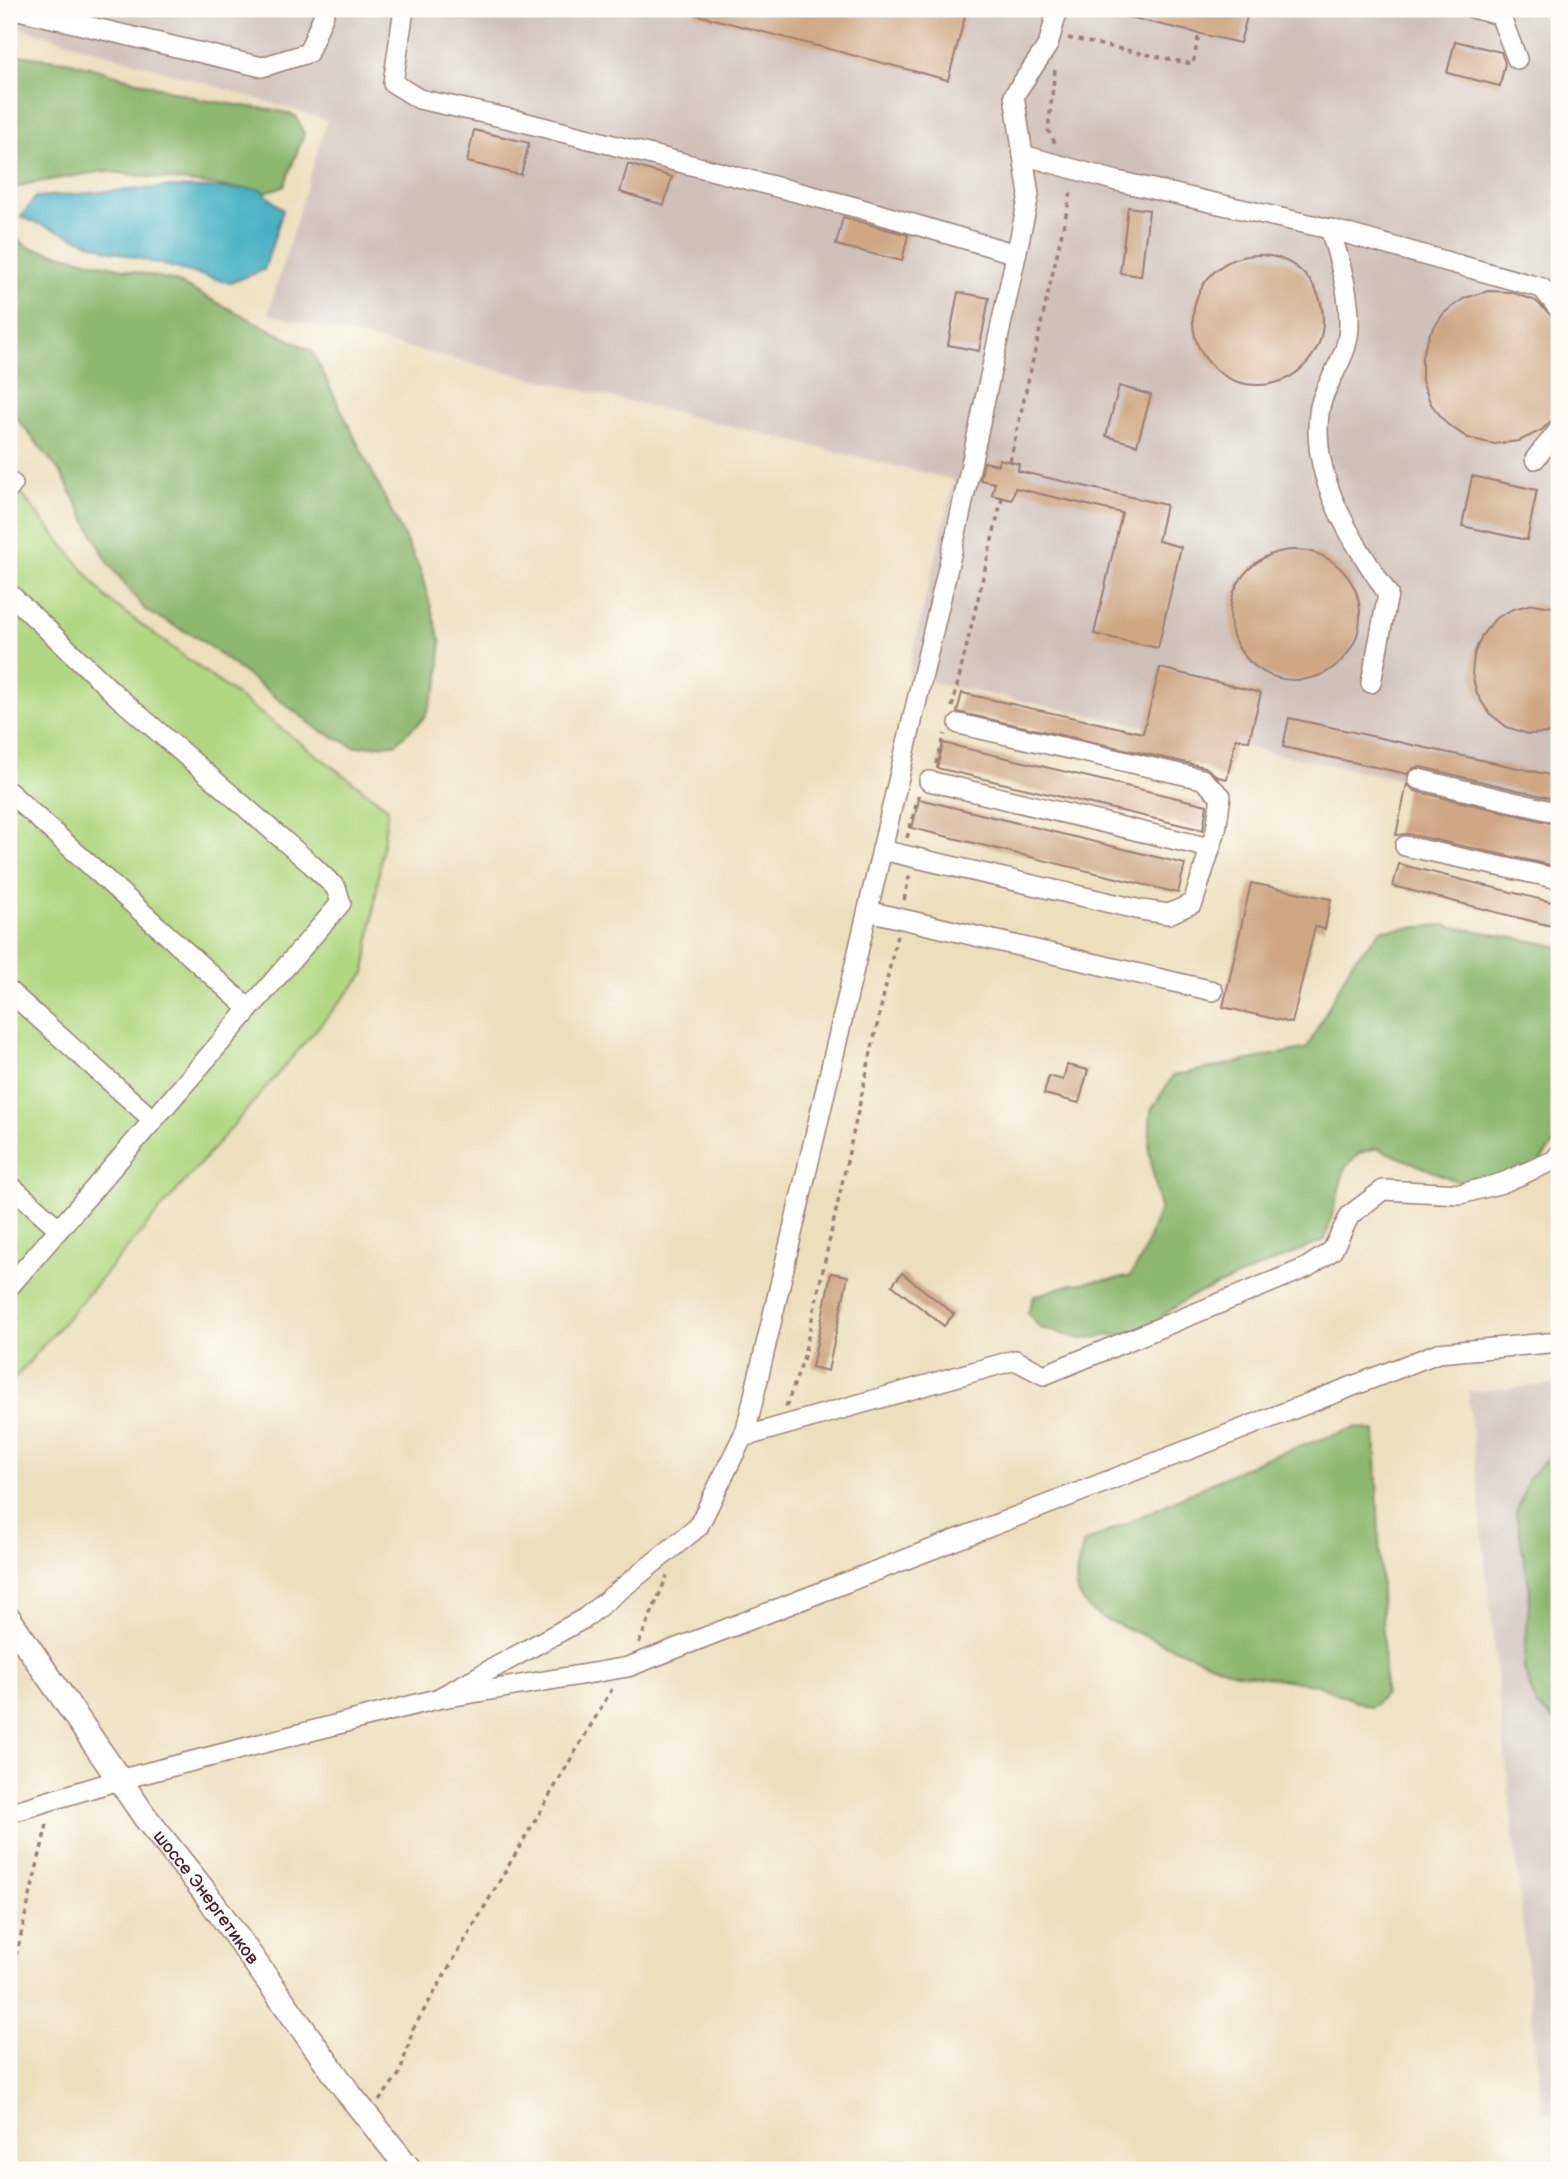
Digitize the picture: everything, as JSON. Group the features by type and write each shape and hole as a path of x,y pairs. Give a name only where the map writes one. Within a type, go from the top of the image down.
{"main road":[{"name":"шоссе Энергетиков","path":"9,1619 122,1779 145,1817 204,1891 368,2117 410,2170"}],"street":[{"path":"14,9 262,67 308,53 326,9"},
{"path":"404,9 393,83 419,99 515,120 855,207 1016,254"},
{"path":"437,1699 584,1618 698,1527 743,1437 958,526 1029,195 1014,95 1048,45 1058,9"},
{"path":"1475,9 1500,15 1517,59"},
{"path":"1023,155 1117,181 1330,229 1542,288 1559,309"},
{"path":"1330,229 1348,289 1346,346 1319,412 1321,471 1351,538 1388,594 1371,683"},
{"path":"1535,458 1559,430"},
{"path":"9,593 118,697 336,888 341,903 9,1287"},
{"path":"882,850 1141,910 1169,914 1193,903 1222,796 1202,779 952,721"},
{"path":"1418,779 1559,813"},
{"path":"929,781 1210,848"},
{"path":"9,792 248,1008"},
{"path":"1405,846 1559,879"},
{"path":"868,911 1213,991"},
{"path":"9,991 153,1120"},
{"path":"743,1437 1015,1360 1044,1375 1306,1268 1332,1251 1350,1215 1383,1190 1461,1194 1502,1183 1555,1160 1559,1154"},
{"path":"9,1184 58,1228"},
{"path":"9,1813 122,1779 437,1699 628,1667 1438,1353 1559,1342"}],"path":[{"path":"1059,36 1193,64 1199,33"},
{"path":"1010,461 1074,178 1048,130 1056,63"},
{"path":"780,1427 803,1360 911,869 907,835 919,794 929,781 952,721 1002,498"},
{"path":"368,2117 400,2073 413,2029 607,1695 628,1667 682,1539"},
{"path":"9,1985 53,1801"}],"shaded area":[{"path":"9,9 1559,9 1559,812 907,677 954,480 268,314 327,120 9,24"},
{"path":"1559,1384 1559,2112 1542,2114 1468,1392"}],"green space":[{"path":"9,54 71,62 203,100 279,111 296,116 304,134 284,186 266,192 104,171 26,184 9,190"},
{"path":"9,233 28,247 175,281 312,351 420,569 441,643 439,681 425,717 395,744 355,747 319,730 198,638 146,611 109,564 61,473 9,409"},
{"path":"9,479 107,599 388,808 365,973 9,1385"},
{"path":"1444,925 1559,946 1559,1137 1532,1171 1474,1184 1456,1181 1377,1148 1359,1153 1345,1168 1325,1240 1188,1298 1141,1331 1082,1339 1040,1328 1028,1313 1034,1296 1072,1284 1129,1277 1140,1261 1160,1209 1149,1151 1151,1110 1173,1076 1307,1048 1352,962 1381,930"},
{"path":"1357,1427 1375,1431 1385,1694 1371,1707 1314,1684 1231,1672 1102,1618 1083,1602 1076,1576 1084,1543 1263,1459"},
{"path":"1559,1453 1559,1725 1536,1705 1524,1669 1530,1590 1516,1513 1529,1477 1549,1457"}],"water":[{"path":"167,187 260,189 283,210 264,270 230,283 108,250 21,217 36,197"}],"building":[{"path":"695,9 967,9 948,80 694,14"},
{"path":"1120,9 1249,9 1240,43 1119,15"},
{"path":"1455,41 1501,52 1505,63 1500,86 1447,73"},
{"path":"474,130 529,143 521,175 467,162"},
{"path":"628,164 672,177 664,205 620,192"},
{"path":"1128,207 1149,210 1141,276 1120,273"},
{"path":"843,217 908,235 902,261 836,245"},
{"path":"1258,255 1283,260 1304,274 1318,295 1323,320 1318,345 1304,366 1283,380 1258,385 1233,380 1212,366 1198,345 1193,320 1198,295 1212,274 1233,260"},
{"path":"1488,291 1511,292 1536,301 1559,323 1559,413 1542,430 1519,441 1494,444 1468,438 1447,424 1431,404 1422,381 1422,356 1430,333 1444,313 1465,298"},
{"path":"958,292 989,298 979,351 948,345"},
{"path":"1119,386 1151,395 1137,445 1106,436"},
{"path":"999,459 1019,464 1018,471 1166,505 1158,541 1181,547 1158,648 1094,634 1122,513 1015,488 1012,500 992,495 995,483 980,480 984,462 998,465"},
{"path":"1472,476 1537,490 1527,540 1462,526"},
{"path":"1295,550 1320,555 1341,569 1355,590 1360,615 1355,640 1341,661 1320,675 1295,680 1270,675 1249,661 1235,640 1230,615 1235,590 1249,569 1270,555"},
{"path":"1533,604 1559,608 1559,730 1551,733 1528,734 1507,727 1489,713 1477,694 1472,674 1474,654 1482,635 1495,619 1513,609"},
{"path":"1160,668 1261,693 1249,741 1236,738 1227,779 1218,777 1205,767 957,712 962,693 1143,733"},
{"path":"1289,718 1559,777 1559,800 1421,767 1414,768 1407,774 1283,747"},
{"path":"943,743 1207,805 1203,830 937,768"},
{"path":"1407,784 1415,791 1559,825 1559,867 1408,834 1396,835"},
{"path":"919,799 1185,864 1178,893 912,828"},
{"path":"1399,864 1559,904 1559,928 1393,886"},
{"path":"1251,883 1331,899 1325,929 1315,927 1292,1023 1223,1007"},
{"path":"1067,1065 1088,1070 1079,1103 1044,1094 1049,1076 1063,1080"},
{"path":"831,1273 848,1276 828,1371 812,1367"},
{"path":"902,1273 954,1314 944,1326 892,1285"}]}
